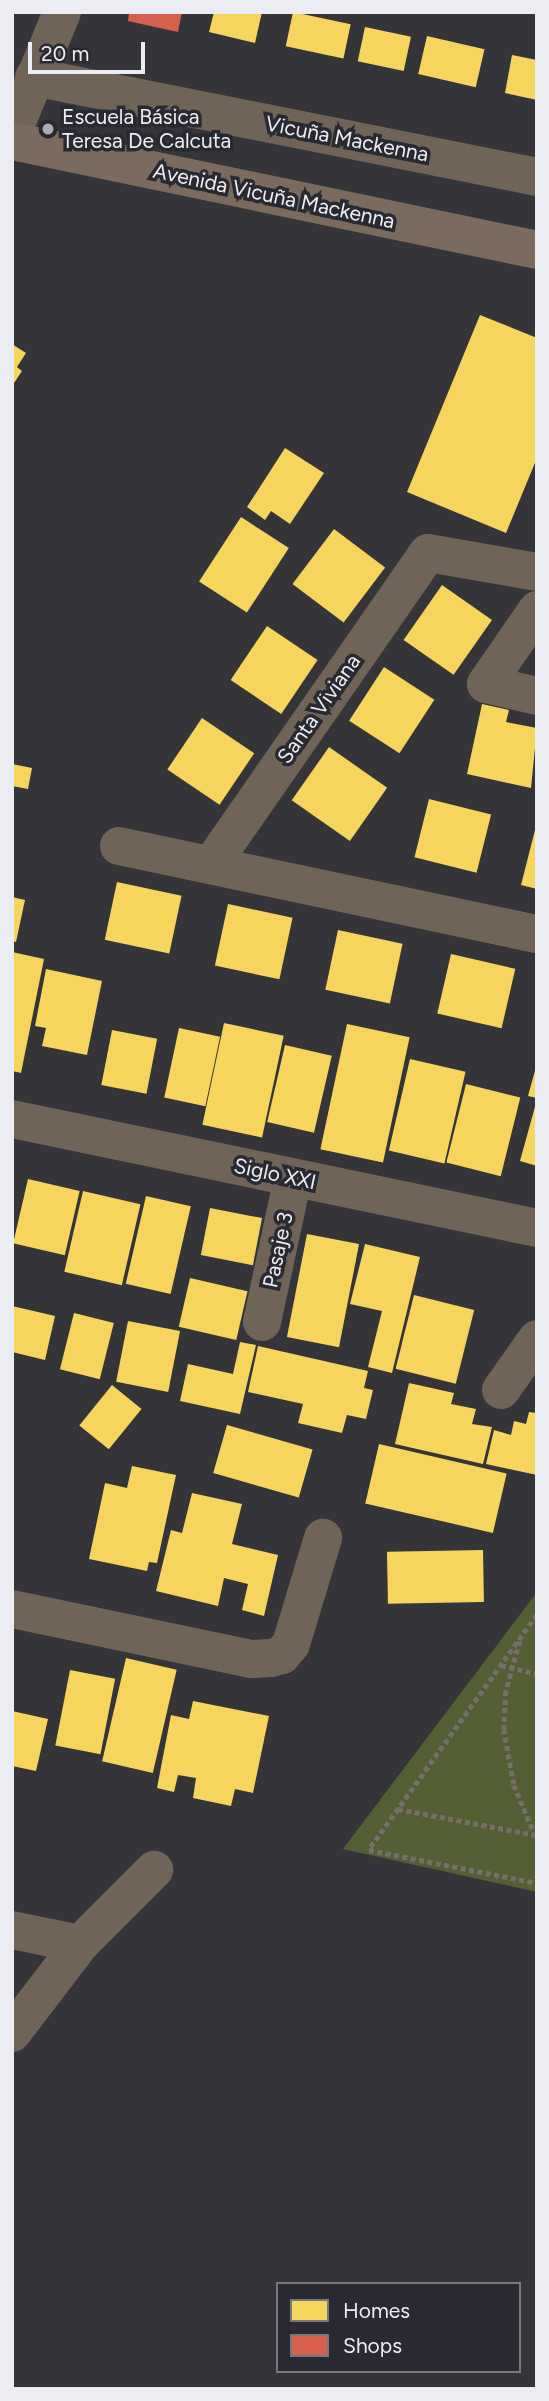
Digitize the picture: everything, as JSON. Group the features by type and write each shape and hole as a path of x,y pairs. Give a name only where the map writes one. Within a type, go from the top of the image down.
{"main road":[{"name":"Avenida Vicuña Mackenna","path":"12,141 537,250"}],"street":[{"path":"12,134 62,12"},
{"name":"Vicuña Mackenna","path":"34,77 537,177"},
{"name":"Santa Viviana","path":"211,865 428,553 537,572"},
{"path":"537,610 486,684 537,696"},
{"path":"119,846 537,934"},
{"name":"Siglo XXI","path":"14,1127 293,1178 537,1228"},
{"name":"Pasaje 3","path":"262,1322 293,1178"},
{"path":"501,1390 537,1339"},
{"path":"12,1609 252,1659 271,1658 292,1644 323,1538"},
{"path":"12,2033 80,1944 154,1870"},
{"path":"12,1930 80,1944"}],"path":[{"path":"537,1615 369,1850 537,1883"},
{"path":"520,1638 506,1691 506,1754 514,1785 536,1835"},
{"path":"501,1665 537,1674"},
{"path":"398,1809 536,1835"}],"green space":[{"path":"537,1592 537,1892 343,1849"}],"building: Homes":[{"path":"214,12 262,12 255,43 209,32"},
{"path":"293,12 351,24 343,59 286,46"},
{"path":"365,27 411,37 404,71 358,61"},
{"path":"427,36 484,49 476,87 418,74"},
{"path":"512,55 537,60 537,100 505,93"},
{"path":"480,315 537,338 537,458 506,533 407,492"},
{"path":"12,344 26,353 17,367 22,371 12,386"},
{"path":"285,448 324,473 290,524 271,511 265,520 247,507"},
{"path":"241,517 289,548 247,613 199,582"},
{"path":"334,529 385,568 344,623 292,584"},
{"path":"442,585 492,620 454,675 404,640"},
{"path":"267,626 318,660 281,714 231,680"},
{"path":"384,667 434,700 399,753 349,721"},
{"path":"482,704 509,710 506,722 537,728 531,788 467,774"},
{"path":"202,718 254,753 220,805 167,769"},
{"path":"329,747 387,788 350,841 292,800"},
{"path":"12,764 32,768 28,789 12,786"},
{"path":"429,799 491,814 477,873 414,857"},
{"path":"537,830 537,889 521,885"},
{"path":"117,882 182,896 169,953 105,940"},
{"path":"12,897 25,900 16,942 12,941"},
{"path":"228,904 293,918 279,979 215,966"},
{"path":"338,930 403,944 390,1003 325,990"},
{"path":"12,952 44,959 21,1073 12,1071"},
{"path":"451,954 515,969 502,1028 437,1013"},
{"path":"46,969 102,981 87,1055 42,1046 46,1028 35,1026"},
{"path":"224,1023 284,1036 262,1137 202,1125"},
{"path":"347,1024 410,1037 383,1163 320,1149"},
{"path":"179,1028 220,1037 205,1106 164,1097"},
{"path":"112,1030 157,1039 146,1094 101,1085"},
{"path":"285,1045 332,1056 314,1133 267,1122"},
{"path":"410,1059 466,1072 444,1163 389,1151"},
{"path":"537,1068 537,1098 528,1096"},
{"path":"466,1084 520,1098 501,1176 446,1163"},
{"path":"537,1103 537,1166 520,1161"},
{"path":"28,1179 80,1191 65,1255 13,1243"},
{"path":"83,1191 140,1204 122,1285 64,1272"},
{"path":"146,1196 191,1206 171,1294 126,1284"},
{"path":"210,1208 262,1218 253,1265 201,1255"},
{"path":"307,1234 359,1244 339,1347 287,1337"},
{"path":"365,1244 420,1257 392,1373 368,1367 382,1311 350,1304"},
{"path":"190,1278 247,1291 236,1340 179,1327"},
{"path":"414,1295 474,1310 456,1384 396,1369"},
{"path":"12,1306 55,1316 45,1360 12,1352"},
{"path":"74,1313 114,1323 100,1379 60,1369"},
{"path":"128,1321 180,1331 168,1392 116,1382"},
{"path":"240,1342 256,1345 240,1414 180,1401 188,1364 233,1374"},
{"path":"258,1346 368,1371 364,1388 373,1390 366,1419 347,1415 342,1433 298,1423 303,1404 248,1392"},
{"path":"409,1383 454,1393 451,1404 476,1409 472,1424 492,1427 483,1464 395,1444"},
{"path":"112,1385 142,1409 109,1449 79,1425"},
{"path":"529,1412 537,1413 537,1475 486,1464 494,1430 511,1435 514,1421 526,1424"},
{"path":"227,1425 313,1450 299,1498 213,1473"},
{"path":"379,1444 507,1473 493,1533 365,1503"},
{"path":"132,1466 176,1475 157,1563 149,1562 147,1571 89,1559 105,1483 127,1488"},
{"path":"192,1493 242,1504 232,1544 278,1555 264,1616 242,1610 248,1584 224,1578 218,1606 156,1591 171,1530 182,1533"},
{"path":"483,1550 484,1602 388,1604 387,1552"},
{"path":"126,1658 177,1670 153,1773 102,1761"},
{"path":"70,1670 115,1679 100,1754 55,1746"},
{"path":"193,1701 269,1716 253,1793 235,1789 231,1806 193,1798 196,1778 178,1775 174,1792 157,1788 171,1715 189,1719"},
{"path":"12,1711 48,1719 36,1771 12,1766"}],"building: Shops":[{"path":"129,12 182,12 178,32 128,21"}],"place":[{"name":"Escuela Básica Teresa De Calcuta","path":"48,129"}]}
